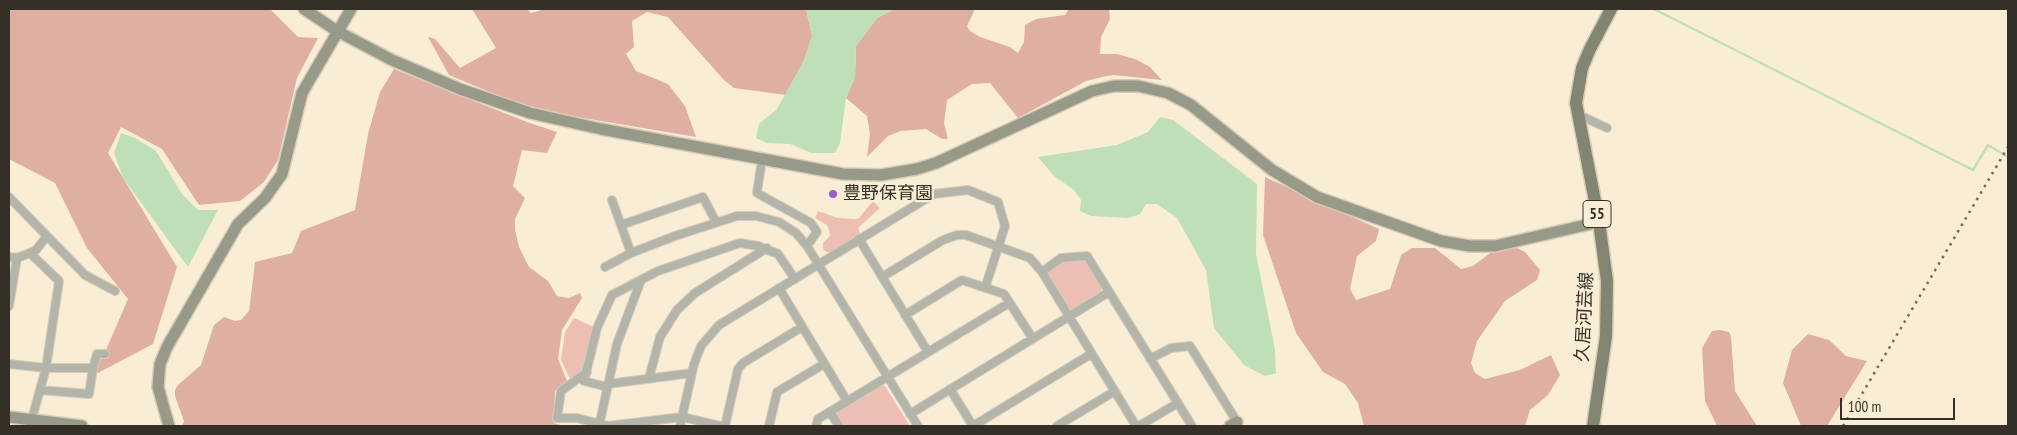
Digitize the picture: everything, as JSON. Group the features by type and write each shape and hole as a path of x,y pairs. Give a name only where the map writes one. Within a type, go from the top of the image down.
{"main road":[{"name":"久居河芸線","path":"1593,426 1606,336 1607,281 1599,222 1576,103 1582,68 1611,9"}],"street":[{"path":"304,9 337,31 392,60 460,88 530,113 601,130 861,176 900,172 936,163 1092,91 1114,86 1138,86 1168,93 1191,105 1272,170 1317,197 1441,242 1495,246 1599,222"},
{"path":"169,426 158,387 160,364 166,347 238,224 265,198 282,174 302,93 351,9"},
{"path":"1577,114 1606,128"},
{"path":"762,159 757,193 810,223 817,232 808,246"},
{"path":"680,426 700,346 708,335 719,325 934,194 968,190 998,202 1005,226 985,288"},
{"path":"9,197 85,275 115,291"},
{"path":"621,225 703,197 716,222"},
{"path":"612,200 631,253"},
{"path":"606,267 631,253 716,222 737,216 769,218 791,230 808,246 918,426"},
{"path":"882,277 949,237 966,235 1030,258 1042,272 1137,426 1178,404"},
{"path":"9,306 13,257 30,253 47,236"},
{"path":"859,239 928,352"},
{"path":"692,373 649,378 608,386 584,381 597,328 612,295 658,271 740,243 767,248 784,260 795,279"},
{"path":"649,378 660,337 677,310 695,293 767,248"},
{"path":"30,253 59,281 46,368 31,423"},
{"path":"1042,272 1061,258 1086,256 1192,426"},
{"path":"598,426 619,336 641,280"},
{"path":"905,315 962,280 1004,294 1032,339"},
{"path":"780,288 847,401"},
{"path":"910,414 1109,292"},
{"path":"816,426 818,419 1009,303"},
{"path":"725,426 738,369 743,363 802,327"},
{"path":"1150,359 1171,348 1190,346 1234,424"},
{"path":"40,390 90,394 93,368 97,354 105,354"},
{"path":"950,389 973,426 1091,354"},
{"path":"9,364 46,368 93,368"},
{"path":"769,426 777,392 824,364"},
{"path":"587,372 561,391 557,418 577,418 598,426 682,417 720,426"},
{"path":"1057,426 1115,391"},
{"path":"830,412 839,426"},
{"path":"9,417 31,423 82,426"}],"shaded area":[{"path":"9,9 270,9 298,37 318,38 297,78 278,160 264,182 240,201 199,205 162,149 121,127 108,153 177,267 153,344 96,374 100,357 109,358 106,350 128,299 87,248 55,183 9,159"},
{"path":"472,9 527,9 531,13 545,9 806,9 812,36 805,58 786,95 734,88 724,80 668,17 647,12 632,21 634,47 626,54 636,71 668,84 685,106 696,137 530,109 449,75 428,37 435,39 460,68 496,48"},
{"path":"806,9 895,9 877,18 856,46 855,77 846,98 840,143 835,153 812,153 790,144 767,143 756,138 759,124 777,109 805,58 812,36"},
{"path":"895,9 975,9 967,26 970,31 980,37 1010,47 1018,53 1024,42 1025,25 1036,19 1065,15 1069,9 1109,9 1110,19 1101,37 1100,54 1117,54 1135,59 1150,67 1162,80 1113,75 1086,81 1018,118 990,83 972,84 947,100 944,123 948,139 942,139 926,129 901,131 888,136 867,157 870,134 867,116 846,98 855,77 856,46 877,18"},
{"path":"394,69 557,132 547,153 522,150 513,186 525,198 515,219 515,230 519,247 529,267 548,281 557,296 569,298 580,293 582,298 562,330 558,359 567,381 555,391 554,423 565,426 182,426 184,421 175,396 175,390 178,385 201,365 214,325 224,317 235,321 241,320 249,311 255,262 292,253 301,231 355,210 368,134 380,92"},
{"path":"1160,117 1173,120 1257,184 1256,254 1275,350 1276,373 1265,376 1244,365 1214,328 1206,270 1177,218 1157,204 1146,204 1140,214 1128,218 1091,216 1080,211 1081,200 1074,190 1054,176 1038,157 1117,145 1148,132"},
{"path":"121,133 135,138 156,151 182,194 198,210 218,210 188,267 123,178 114,153"},
{"path":"1265,177 1379,229 1376,241 1357,256 1350,289 1356,300 1390,289 1401,255 1412,248 1435,248 1461,269 1473,266 1493,251 1515,247 1525,252 1540,270 1537,280 1505,301 1477,341 1471,363 1475,373 1485,379 1520,370 1551,355 1560,375 1548,395 1530,410 1525,426 1364,426 1358,403 1345,384 1323,372 1296,333 1263,235"},
{"path":"873,201 880,208 858,228 860,234 829,253 823,250 823,243 830,236 827,225 815,218 818,211 838,218 856,219"},
{"path":"1084,259 1102,287 1101,292 1071,310 1068,309 1047,272 1062,262"},
{"path":"574,318 594,327 583,370 570,379 561,360 565,332"},
{"path":"1712,331 1729,332 1731,337 1735,391 1757,426 1717,426 1705,401 1702,348"},
{"path":"1808,334 1829,340 1846,356 1867,361 1827,426 1801,426 1783,383 1792,350"},
{"path":"882,385 885,386 910,426 842,426 836,416 837,411"}],"waterway":[{"path":"1654,9 1973,170 1988,145 2008,157"}],"railway":[{"path":"1843,426 2008,147"}],"place":[{"name":"豊野保育園","path":"833,194"}]}
